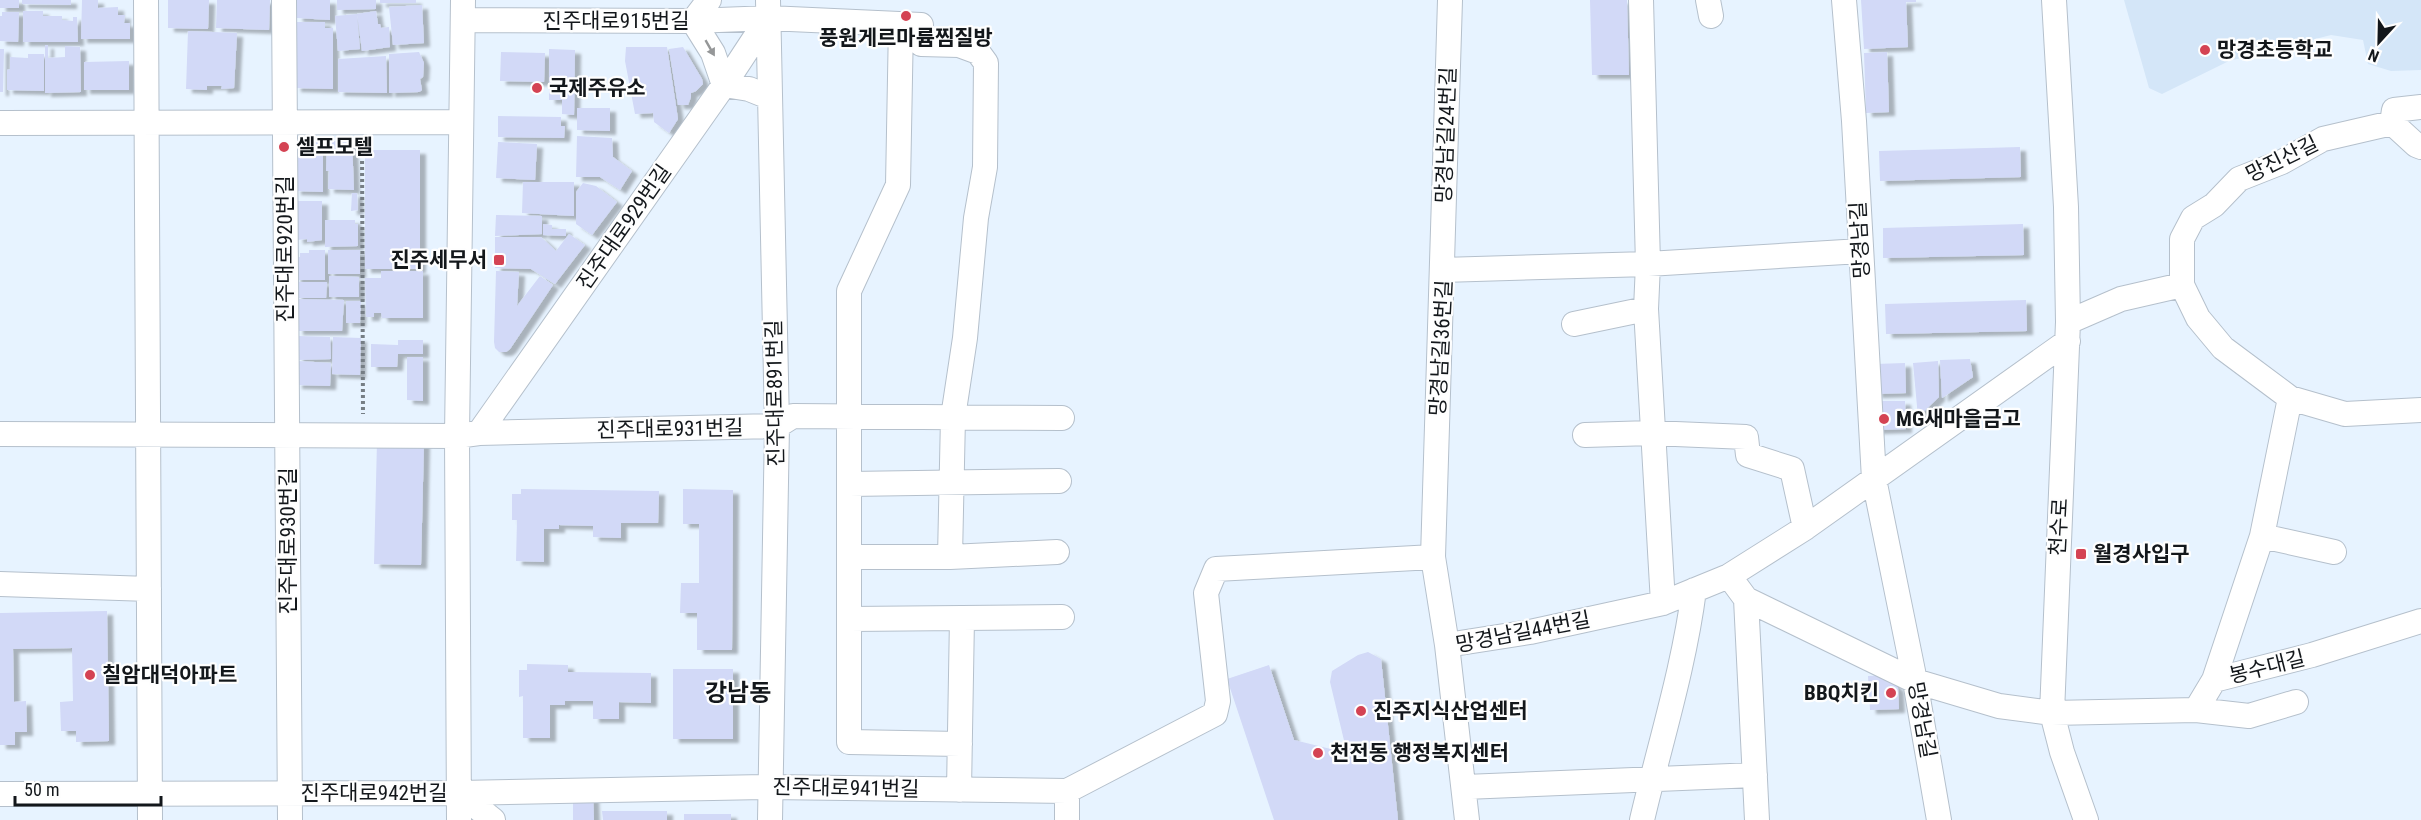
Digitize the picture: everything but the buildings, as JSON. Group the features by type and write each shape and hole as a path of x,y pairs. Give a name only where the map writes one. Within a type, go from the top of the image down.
{"street":[{"path":"146,0 150,820"},
{"name":"진주대로920번길","path":"284,0 286,340"},
{"path":"708,0 693,21 713,53 724,85 749,88 769,97"},
{"name":"망경남길24번길","path":"1442,270 1450,0"},
{"path":"1641,0 1648,264 1646,309 1663,603"},
{"name":"망경남길","path":"1844,0 1874,479 1915,681 1939,820"},
{"name":"천수로","path":"2054,0 2066,207 2068,331 2052,713 2068,770 2086,820"},
{"name":"진주대로915번길","path":"463,10 693,21 763,6 900,24"},
{"name":"진주대로929번길","path":"468,434 724,85 763,6"},
{"name":"진주대로891번길","path":"763,6 769,97 777,426 770,820"},
{"path":"459,820 468,434 460,122 463,10"},
{"path":"950,557 952,417 965,338 976,218 985,167 986,63 978,51 959,45 921,44 921,25 900,24 898,185 849,291 849,742 960,744"},
{"path":"2421,107 2394,110 2392,123 2416,146 2421,147"},
{"path":"0,123 460,122"},
{"name":"망진산길","path":"2182,285 2182,239 2193,218 2214,205 2239,179 2282,162 2322,139 2392,123"},
{"name":"망경남길36번길","path":"1447,645 1433,557 1442,270 1648,264 1861,251"},
{"path":"1874,479 1949,426 2068,331 2121,299 2182,285 2198,318 2223,348 2290,399 2345,414 2421,410"},
{"path":"1574,324 1646,309"},
{"name":"진주대로930번길","path":"286,340 288,646"},
{"path":"2214,680 2262,536 2290,399"},
{"name":"진주대로931번길","path":"468,434 777,426 793,416 1062,418"},
{"path":"1585,435 1652,433 1746,436 1748,455 1792,469 1805,528"},
{"path":"0,434 468,434"},
{"name":"망경남길44번길","path":"1467,820 1447,645 1530,632 1663,603 1729,576 1805,528 1874,479"},
{"path":"849,484 1059,481"},
{"path":"2262,536 2334,552"},
{"path":"850,557 950,557 1057,552"},
{"name":"진주대로941번길","path":"459,793 769,787 1067,791 1215,714 1218,701 1206,593 1216,569 1433,557"},
{"path":"1729,576 1746,599 1915,681 1999,706 2052,713 2196,710 2249,716 2296,702"},
{"path":"0,584 149,589"},
{"path":"1642,820 1686,645 1694,590"},
{"path":"1746,599 1757,820"},
{"path":"850,619 1062,617"},
{"path":"959,790 962,618"},
{"name":"봉수대길","path":"2196,710 2214,680 2312,655 2421,621"},
{"name":"진주대로942번길","path":"288,646 290,794"},
{"path":"1465,787 1755,775"},
{"path":"1067,791 1067,820"},
{"path":"459,793 493,820"},
{"name":"진주대로942번길","path":"0,794 459,793"},
{"path":"290,794 290,820"}],"path":[{"path":"362,121 363,435"}],"shaded area":[{"name":"망경초등학교","path":"2124,0 2421,0 2421,70 2391,71 2368,64 2363,40 2331,35 2229,61 2162,94 2149,88"}],"place":[{"name":"풍원게르마륨찜질방","path":"906,16"},
{"name":"망경초등학교","path":"2205,50"},
{"name":"국제주유소","path":"537,88"},
{"name":"셀프모텔","path":"284,147"},
{"name":"진주세무서","path":"499,260"},
{"name":"MG새마을금고","path":"1884,419"},
{"name":"월경사입구","path":"2081,554"},
{"name":"칠암대덕아파트","path":"90,675"},
{"name":"BBQ치킨","path":"1891,693"},
{"name":"진주지식산업센터","path":"1361,711"},
{"name":"천전동 행정복지센터","path":"1318,753"}],"district":[{"name":"강남동","path":"738,693"}]}
